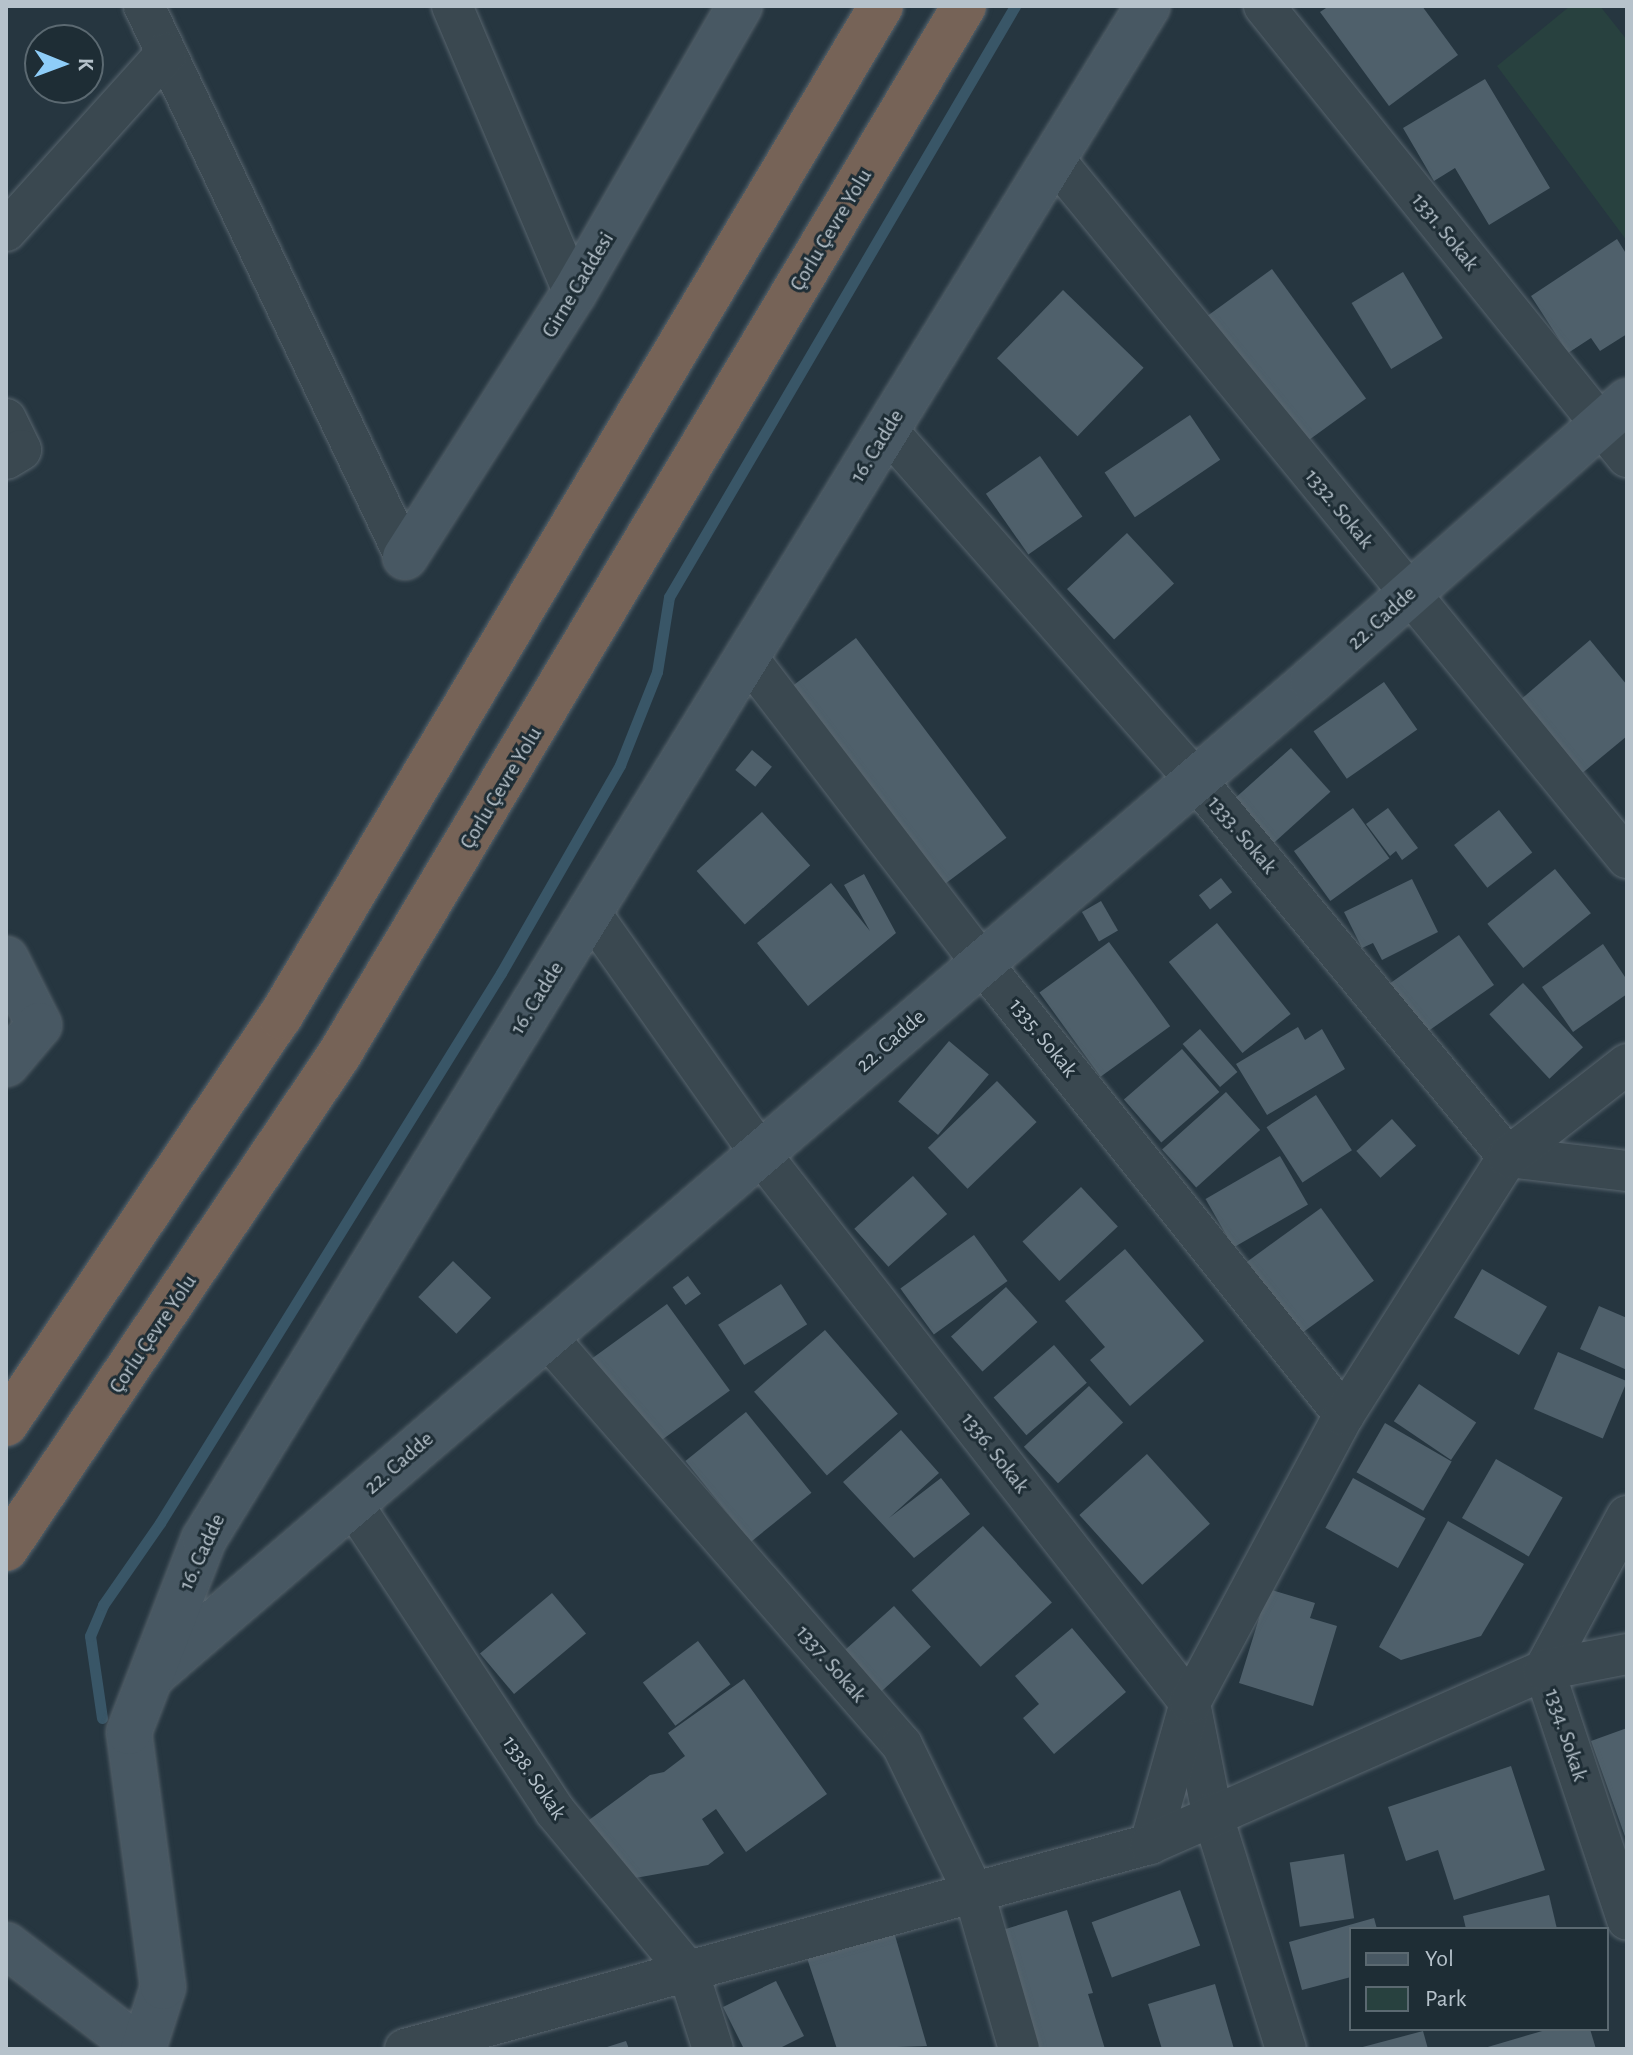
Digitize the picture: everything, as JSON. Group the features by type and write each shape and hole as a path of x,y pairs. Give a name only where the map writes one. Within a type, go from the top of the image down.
{"highway":[{"path":"6,1424 280,1017 881,6"},
{"name":"Çorlu Çevre Yolu","path":"6,1549 339,1055 964,6"}],"street":[{"path":"144,6 405,557"},
{"path":"452,6 574,293"},
{"name":"Girne Caddesi","path":"405,557 574,293 740,6"},
{"name":"16. Cadde","path":"142,2049 163,1987 129,1732 204,1539 1148,6"},
{"name":"1331. Sokak","path":"1264,6 1618,428"},
{"path":"6,231 166,53"},
{"name":"1332. Sokak","path":"1054,159 1408,595 1627,858"},
{"path":"6,419 21,450 6,459"},
{"name":"22. Cadde","path":"150,1677 1408,595 1618,428"},
{"name":"1333. Sokak","path":"887,430 1196,780 1508,1157"},
{"name":"1335. Sokak","path":"747,657 982,963 1344,1415"},
{"name":"1336. Sokak","path":"590,912 760,1153 1190,1703 1212,1813 1286,2049"},
{"path":"6,959 39,1025 6,1064"},
{"path":"1150,1844 1190,1703 1344,1415 1508,1157 1627,1064"},
{"path":"1508,1157 1627,1171"},
{"name":"1337. Sokak","path":"547,1337 902,1745 974,1893 1019,2049"},
{"name":"1338. Sokak","path":"352,1503 555,1811 688,1971 713,2049"},
{"name":"1334. Sokak","path":"1627,1516 1544,1670 1627,1920"},
{"path":"405,2049 1150,1844 1212,1813 1544,1670 1627,1654"},
{"path":"6,1945 142,2049"}],"green space":[{"path":"1570,6 1600,6 1627,40 1627,241 1497,66"}],"building":[{"path":"1329,6 1422,6 1458,55 1389,106 1320,12"},
{"path":"1485,79 1550,188 1489,225 1455,168 1434,181 1403,128"},
{"path":"1617,239 1627,255 1627,334 1600,351 1591,338 1568,353 1531,296"},
{"path":"1272,269 1366,398 1301,445 1207,316"},
{"path":"1403,272 1443,338 1391,369 1352,303"},
{"path":"1063,290 1144,368 1078,436 997,358"},
{"path":"1190,415 1220,460 1135,517 1105,473"},
{"path":"1040,456 1082,517 1028,554 986,494"},
{"path":"1127,533 1174,583 1114,639 1067,589"},
{"path":"856,638 1006,838 935,892 784,692"},
{"path":"1590,640 1627,685 1627,736 1580,775 1519,701"},
{"path":"1384,682 1417,730 1347,779 1314,731"},
{"path":"1291,748 1330,792 1272,845 1232,801"},
{"path":"752,750 772,767 755,787 735,770"},
{"path":"1353,808 1389,858 1330,901 1294,851"},
{"path":"1388,808 1418,848 1402,860 1396,851 1390,856 1366,824"},
{"path":"1499,810 1532,853 1487,888 1454,845"},
{"path":"762,812 810,866 745,924 697,871"},
{"path":"1555,869 1591,913 1523,968 1487,924"},
{"path":"864,874 896,933 808,1006 757,943 831,883 870,931 844,885"},
{"path":"1221,878 1232,892 1210,909 1199,895"},
{"path":"1412,879 1438,932 1382,960 1373,943 1362,948 1344,912"},
{"path":"1101,901 1118,930 1099,941 1082,912"},
{"path":"1217,923 1291,1014 1242,1053 1169,962"},
{"path":"1459,935 1494,985 1422,1035 1387,985"},
{"path":"1109,942 1170,1026 1101,1077 1039,993"},
{"path":"1603,944 1627,980 1627,994 1573,1032 1542,987"},
{"path":"1523,983 1583,1047 1549,1079 1489,1014"},
{"path":"1298,1027 1305,1040 1322,1029 1345,1069 1267,1115 1236,1064"},
{"path":"1200,1029 1237,1072 1220,1087 1183,1044"},
{"path":"949,1041 989,1074 938,1135 898,1102"},
{"path":"1182,1049 1219,1092 1161,1143 1124,1100"},
{"path":"997,1081 1037,1122 968,1189 928,1148"},
{"path":"1226,1092 1260,1130 1196,1187 1162,1150"},
{"path":"1316,1095 1352,1150 1302,1182 1267,1127"},
{"path":"1392,1119 1416,1146 1380,1178 1356,1151"},
{"path":"1280,1156 1308,1204 1234,1247 1206,1199"},
{"path":"913,1176 947,1214 888,1267 854,1229"},
{"path":"1081,1187 1118,1226 1059,1281 1022,1242"},
{"path":"1321,1208 1374,1281 1300,1334 1247,1261"},
{"path":"974,1235 1008,1281 934,1335 900,1288"},
{"path":"1125,1249 1204,1341 1130,1406 1090,1360 1105,1347 1065,1301"},
{"path":"453,1261 491,1298 456,1334 418,1297"},
{"path":"1482,1269 1547,1306 1519,1355 1454,1317"},
{"path":"688,1276 701,1294 686,1305 673,1287"},
{"path":"781,1284 807,1324 744,1365 718,1325"},
{"path":"1006,1287 1037,1322 982,1371 951,1337"},
{"path":"667,1304 730,1391 651,1448 589,1361"},
{"path":"1599,1306 1627,1318 1627,1370 1580,1349"},
{"path":"825,1330 898,1414 827,1475 754,1392"},
{"path":"1054,1345 1087,1383 1026,1435 994,1397"},
{"path":"1558,1352 1627,1381 1603,1438 1534,1409"},
{"path":"1419,1384 1476,1423 1451,1460 1394,1421"},
{"path":"1089,1386 1123,1423 1058,1483 1024,1447"},
{"path":"746,1412 811,1493 751,1542 685,1461"},
{"path":"1385,1423 1452,1462 1423,1511 1356,1472"},
{"path":"901,1430 939,1473 889,1518 941,1478 970,1514 914,1558 843,1482"},
{"path":"1147,1454 1210,1524 1142,1585 1079,1515"},
{"path":"1496,1459 1563,1498 1529,1556 1462,1518"},
{"path":"1353,1478 1426,1518 1398,1568 1325,1528"},
{"path":"1448,1521 1524,1564 1481,1636 1401,1660 1379,1647"},
{"path":"983,1526 1052,1603 981,1667 912,1590"},
{"path":"1268,1589 1315,1603 1310,1618 1337,1626 1313,1706 1239,1683"},
{"path":"552,1593 586,1634 514,1694 480,1653"},
{"path":"894,1606 931,1647 872,1700 835,1659"},
{"path":"1072,1628 1126,1692 1054,1754 1023,1718 1039,1704 1015,1676"},
{"path":"698,1641 730,1684 675,1726 643,1683"},
{"path":"744,1679 827,1794 746,1852 716,1809 702,1819 724,1853 708,1865 624,1880 592,1837 589,1820 650,1775 664,1772 685,1756 668,1733"},
{"path":"1627,1728 1627,1842 1591,1741"},
{"path":"1511,1766 1545,1870 1454,1900 1438,1850 1406,1861 1388,1807"},
{"path":"1344,1854 1354,1918 1300,1927 1290,1863"},
{"path":"1180,1890 1200,1945 1112,1978 1092,1922"},
{"path":"1549,1895 1557,1927 1466,1927 1463,1916"},
{"path":"1067,1910 1093,1993 1088,1994 1105,2049 1032,2049 996,1932"},
{"path":"1374,1918 1376,1927 1349,1927 1349,1978 1302,1990 1289,1942"},
{"path":"894,1932 927,2046 837,2049 807,1958"},
{"path":"776,1981 804,2036 778,2049 744,2049 723,2007"},
{"path":"1215,1984 1234,2049 1162,2049 1148,2004"},
{"path":"1423,2031 1428,2049 1359,2049 1359,2048"},
{"path":"1542,2031 1591,2031 1596,2049 1481,2049"},
{"path":"626,2041 629,2049 604,2049 604,2048"}],"waterway":[{"path":"102,1718 90,1636 103,1605 160,1523 501,973 620,765 657,672 669,597 1015,6"}]}
